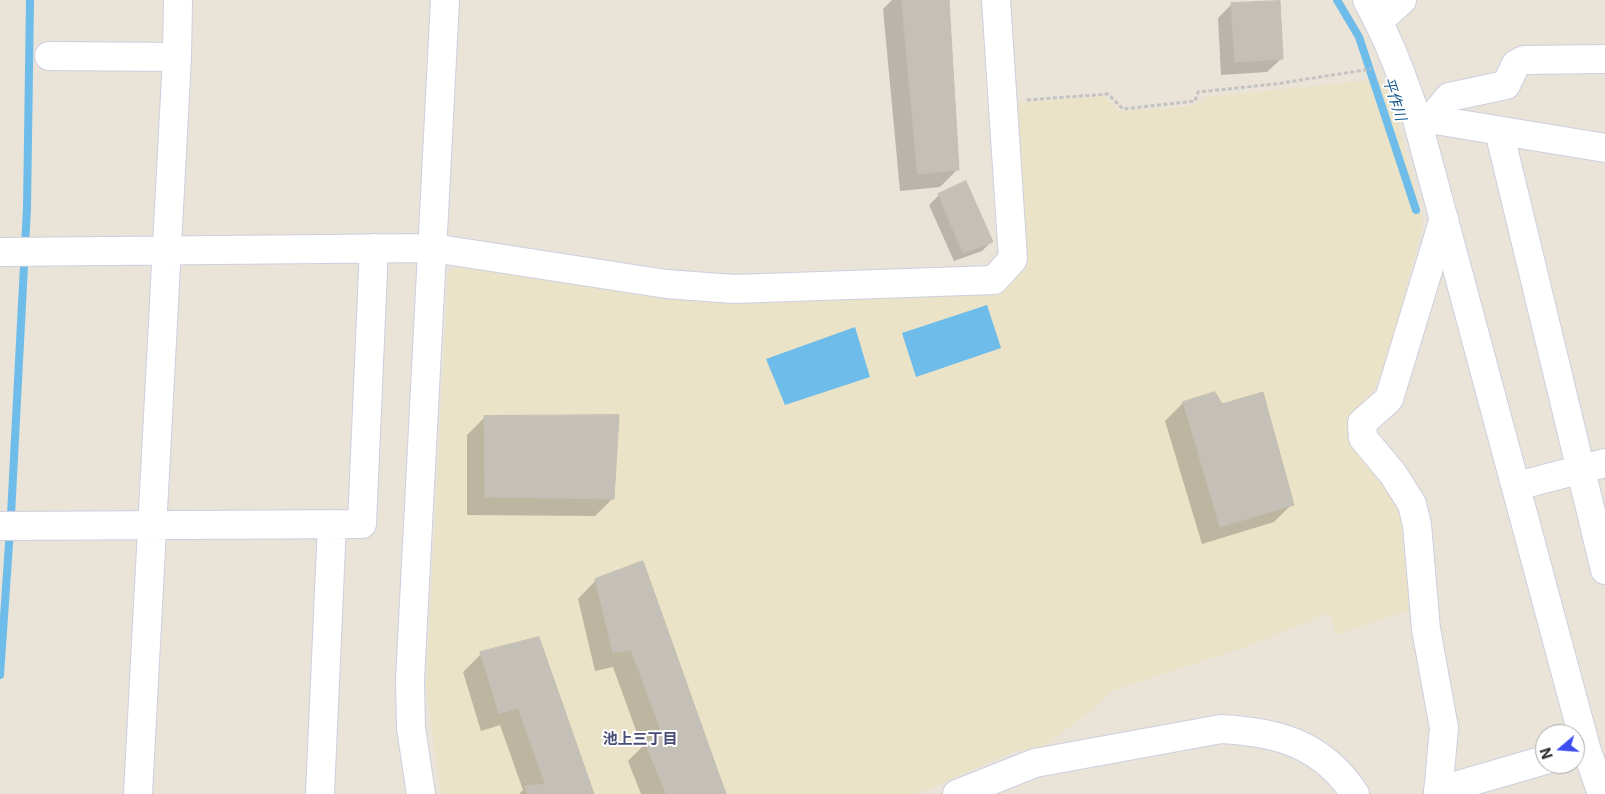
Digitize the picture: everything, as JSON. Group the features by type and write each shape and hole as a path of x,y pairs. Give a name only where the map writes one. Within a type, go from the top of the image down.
{"street":[{"path":"138,794 177,57 178,0"},
{"path":"421,794 411,728 410,680 445,0"},
{"path":"0,252 433,248 666,284 734,289 994,280 1013,259 996,0"},
{"path":"1402,0 1373,10 1423,118 1444,217 1602,794"},
{"path":"49,56 177,57"},
{"path":"1423,118 1449,97 1506,85 1516,64 1524,60 1605,59"},
{"path":"1423,118 1605,148"},
{"path":"1499,131 1593,466 1605,570"},
{"path":"1444,217 1389,399 1362,424 1363,438 1393,474 1412,504 1418,524 1426,629 1444,728 1438,792 1535,763"},
{"path":"0,526 362,524 374,248"},
{"path":"1517,486 1593,466"},
{"path":"320,794 332,524"},
{"path":"957,794 1035,762 1221,729 1252,730 1280,736 1306,747 1330,763 1355,794"}],"path":[{"path":"1004,101 1108,94 1123,109 1195,102 1198,92 1275,84 1398,65"}],"shaded area":[{"path":"1381,79 1395,109 1423,222 1390,352 1375,389 1346,429 1364,446 1362,459 1378,475 1400,514 1410,610 1336,635 1329,613 1246,647 1112,691 1088,713 1039,750 1017,750 917,794 441,794 426,688 448,273 458,266 718,292 1012,284 1023,264 1013,103 1104,96 1120,111 1193,106 1207,97"}],"water":[{"path":"987,305 1001,348 916,377 902,333"},
{"path":"855,327 870,377 785,405 766,359"}],"building":[{"path":"902,0 949,0 959,170 918,174"},
{"path":"1280,1 1283,59 1235,62 1231,3"},
{"path":"966,181 993,242 963,253 938,194"},
{"path":"1215,392 1222,404 1263,392 1294,505 1220,527 1183,402"},
{"path":"619,415 614,499 485,497 484,416"},
{"path":"643,561 726,794 666,794 645,742 662,734 631,650 613,653 595,579"},
{"path":"539,637 594,794 528,794 525,786 545,784 518,708 499,714 480,652"}],"waterway":[{"path":"0,675 11,515 27,208 30,0"},
{"name":"平作川","path":"1337,0 1359,37 1416,210"}],"district":[{"name":"池上三丁目","path":"640,739"}]}
